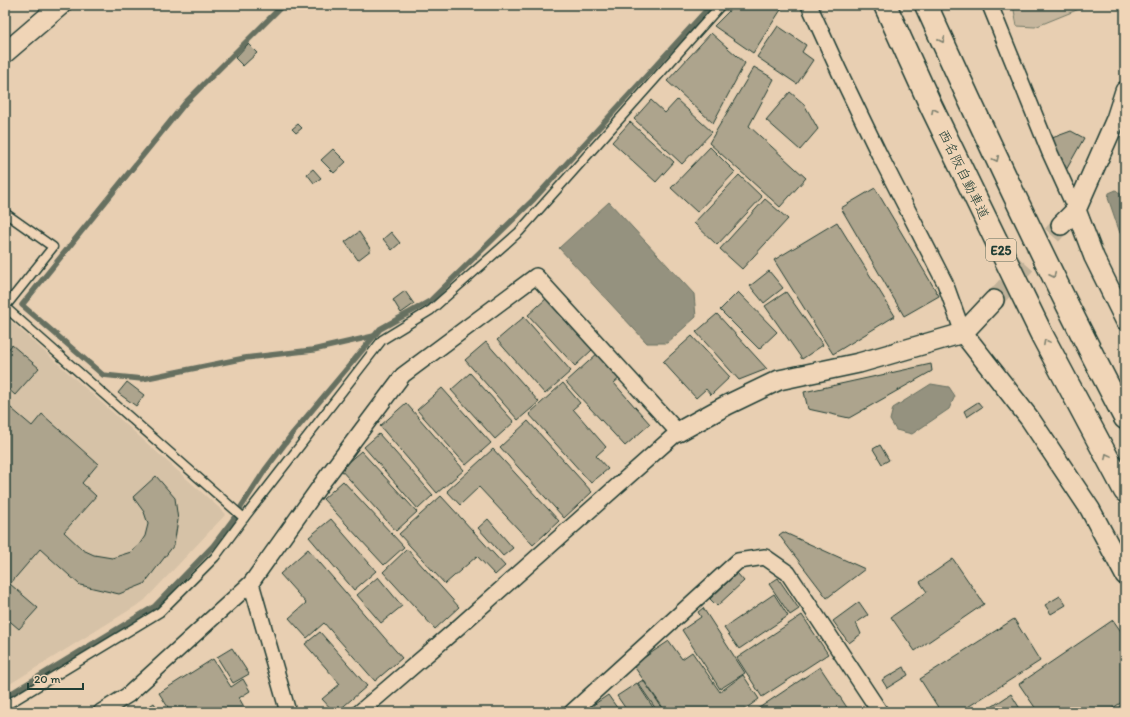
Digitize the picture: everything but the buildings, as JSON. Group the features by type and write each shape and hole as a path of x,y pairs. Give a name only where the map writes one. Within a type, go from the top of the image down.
{"highway":[{"name":"西名阪自動車道","path":"885,5 931,106 1043,337 1125,491"},
{"name":"E25","path":"926,5 995,158 1096,364 1125,418"}],"street":[{"path":"5,53 61,5"},
{"path":"809,5 876,148 945,284 963,333 1034,426 1090,509 1125,575"},
{"path":"990,5 1050,153 1076,210 1094,257 1125,320"},
{"path":"1061,224 1076,210 1116,119 1125,91"},
{"path":"101,712 128,695 251,583 325,479 403,375 536,276 678,432"},
{"path":"360,712 454,631 678,432 727,405 779,380 859,363 963,333 994,300"},
{"path":"572,712 738,561 765,557 788,573 880,712"},
{"path":"251,583 288,712"}],"lane":[{"path":"5,706 160,612 215,557 382,340 432,310 519,232 721,5"},
{"path":"5,213 53,247 5,307 244,518"}],"shaded area":[{"path":"1013,5 1089,5 1035,27 1017,26"},
{"path":"1116,190 1125,198 1125,237 1120,233 1108,198 1109,193"},
{"path":"609,202 694,294 696,317 667,343 647,343 559,248"},
{"path":"5,316 226,514 144,601 5,687"},
{"path":"931,384 949,387 955,396 949,409 912,434 896,430 890,420 893,408"}],"waterway":[{"path":"283,5 186,102 22,305 103,375 142,379 245,358 313,350 374,336"},
{"path":"5,697 155,606 213,546 232,521 265,470 293,433 380,329 430,301 534,199 711,5"}],"tunnel":[{"path":"994,300 1061,225"}]}
